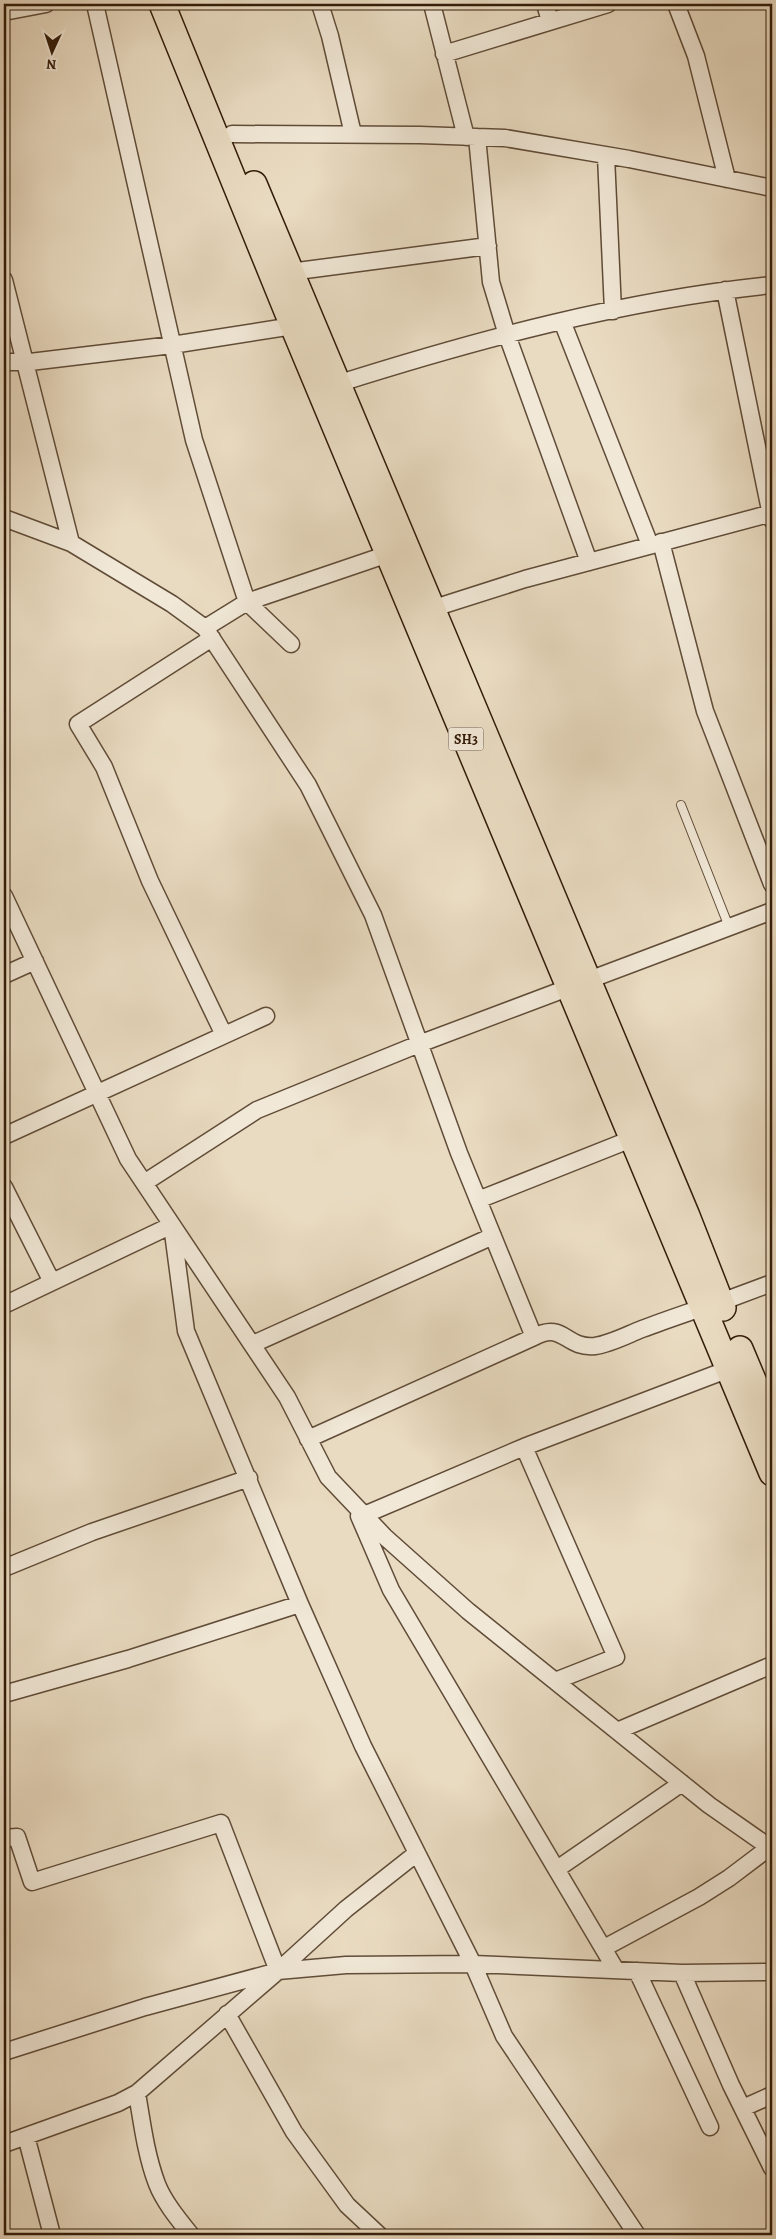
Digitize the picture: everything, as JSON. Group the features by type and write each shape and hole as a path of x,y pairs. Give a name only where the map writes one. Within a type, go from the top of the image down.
{"main road":[{"name":"SH3","path":"162,4 293,326 397,551 579,983 712,1304 729,1369 772,1473"},
{"name":"SH3","path":"180,4 232,134 337,384 397,551 431,609 579,983 634,1138 712,1304 772,1425"}],"street":[{"path":"4,12 46,4"},
{"path":"95,4 194,440 247,602 291,644"},
{"path":"320,4 330,36 353,134"},
{"path":"432,4 444,54 472,137 488,246 491,282 507,335 589,562"},
{"path":"545,4 550,21"},
{"path":"444,54 608,4"},
{"path":"676,4 696,56 727,179"},
{"path":"232,134 353,134 505,138 772,188"},
{"path":"606,156 613,311"},
{"path":"290,272 488,246"},
{"path":"4,280 71,543"},
{"path":"337,384 435,353 562,321 725,290 772,285"},
{"path":"431,609 525,579 656,544 772,516 725,290"},
{"path":"562,321 656,544 705,710 772,884"},
{"path":"4,362 26,362 172,345 293,326"},
{"path":"4,518 71,543 172,604 208,634 308,785 373,916 418,1044 478,1200 534,1337"},
{"path":"224,1035 150,882 104,767 78,724 208,634 247,602 397,551"},
{"path":"4,896 128,1159 287,1397 328,1477 360,1511 468,1611 682,1783 771,1848 699,1897 604,1948"},
{"path":"144,1183 257,1110 418,1044 772,911"},
{"path":"4,975 35,961"},
{"path":"4,1136 266,1016"},
{"path":"478,1200 634,1138"},
{"path":"4,1188 52,1282"},
{"path":"4,1305 172,1226"},
{"path":"172,1226 186,1331 300,1604 363,1746 473,1964 504,2036 637,2235"},
{"path":"253,1344 493,1236"},
{"path":"308,1439 545,1331 558,1332 578,1345 597,1346 772,1283"},
{"path":"360,1511 729,1369"},
{"path":"524,1447 616,1658 555,1682"},
{"path":"4,1568 92,1532 249,1478"},
{"path":"360,1511 391,1590 616,1970"},
{"path":"4,1694 128,1659 300,1604"},
{"path":"617,1731 772,1666"},
{"path":"557,1869 682,1783"},
{"path":"4,1838 17,1837 32,1882 221,1823 278,1972"},
{"path":"4,2144 118,2103 137,2093 278,1972 346,1909 417,1853"},
{"path":"4,2052 154,2004 278,1972 346,1965 473,1964 682,1973 772,1972"},
{"path":"637,1971 710,2127"},
{"path":"682,1973 772,2168"},
{"path":"227,2014 294,2132 348,2205 379,2235"},
{"path":"137,2093 145,2139 158,2184 176,2216 191,2235"},
{"path":"743,2108 772,2095"},
{"path":"26,2136 52,2235"}],"lane":[{"path":"681,805 729,928"}]}
